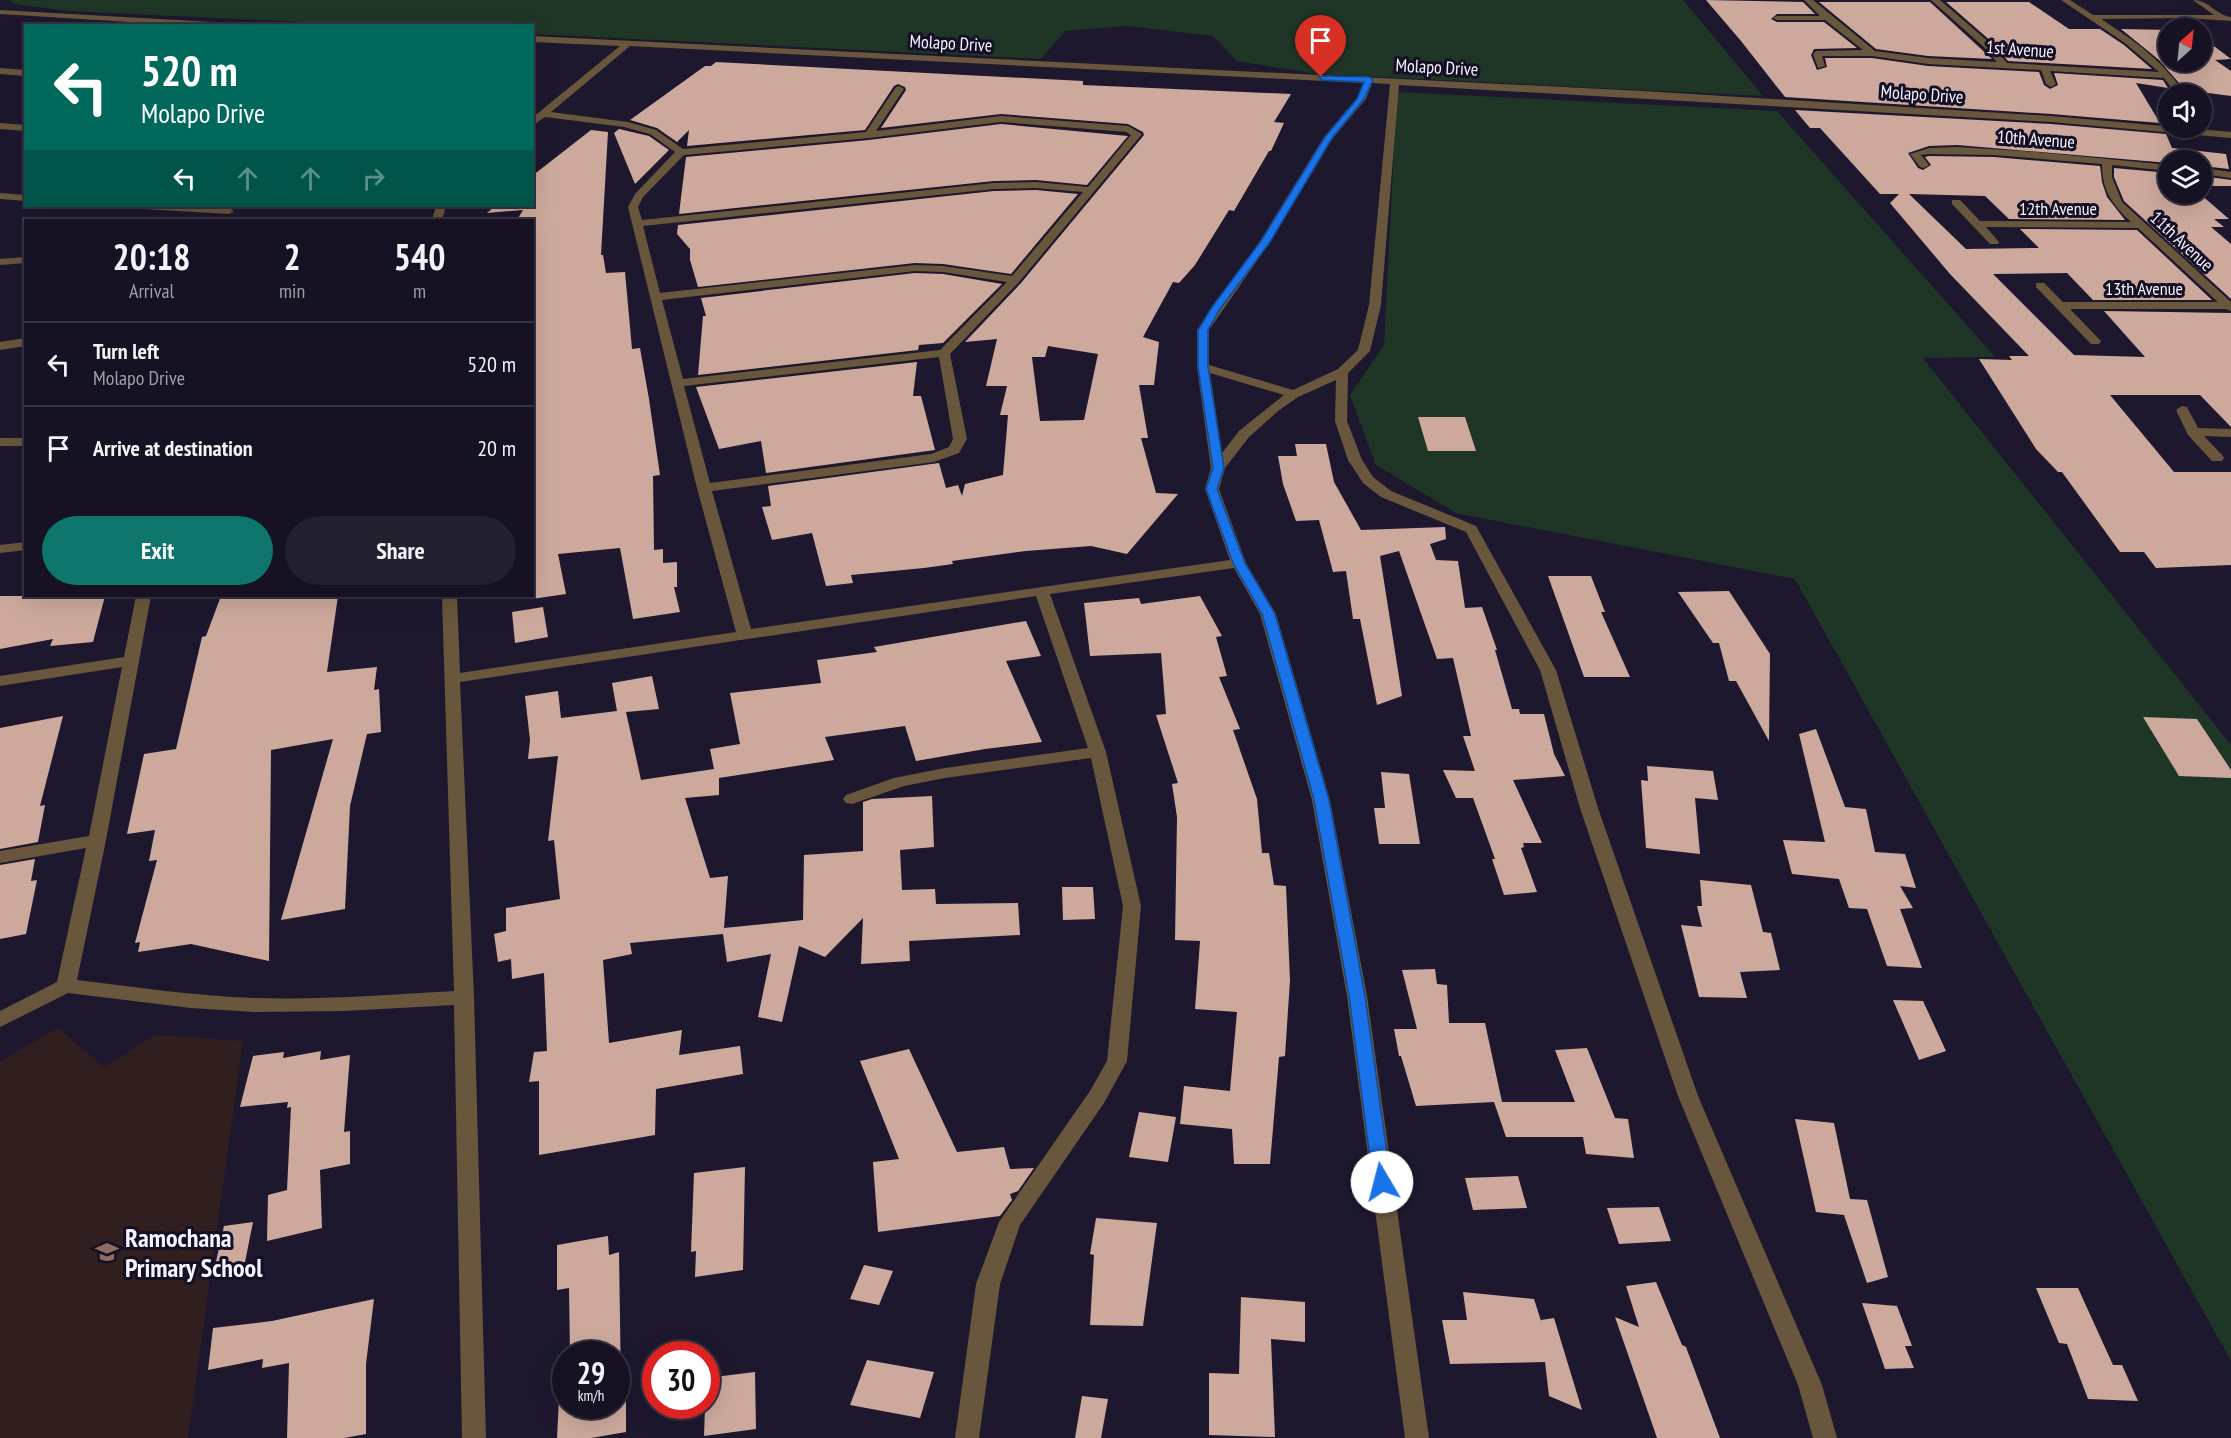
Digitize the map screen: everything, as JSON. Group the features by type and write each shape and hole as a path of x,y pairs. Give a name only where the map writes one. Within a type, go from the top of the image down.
{"street":[{"path":"1808,0 1872,53"},
{"path":"1935,0 1988,46 2004,64"},
{"path":"2066,0 2144,52 2173,84"},
{"path":"2197,0 2227,18"},
{"path":"0,12 213,24"},
{"path":"2090,17 2227,18"},
{"path":"1777,18 1827,18"},
{"name":"Molapo Drive","path":"534,39 1395,81 2158,127"},
{"path":"534,122 628,44"},
{"name":"1st Avenue","path":"1821,66 1817,54 1819,53 1872,53 1928,60 2167,75"},
{"path":"1928,60 1930,75"},
{"path":"2044,67 2051,84"},
{"path":"0,71 24,73"},
{"path":"1218,468 1203,367 1203,330 1265,242 1329,137 1361,99 1369,80"},
{"path":"1395,81 1375,305 1370,335 1364,351 1342,372 1294,394 1273,408 1244,434 1218,468 1212,489 1239,563 1268,614 1322,800 1357,996 1417,1438"},
{"path":"869,135 899,89"},
{"path":"544,114 625,124 653,132 681,152 869,135 1001,119 1128,129 1136,132 1137,137 1015,280 944,353 677,383"},
{"path":"0,126 24,128"},
{"name":"Molapo Drive","path":"2212,132 2231,135"},
{"path":"681,152 639,196 633,207 704,488 745,635"},
{"name":"10th Avenue","path":"1924,165 1916,154 1918,152 2007,153 2158,167"},
{"name":"11th Avenue","path":"2107,162 2107,177 2117,202 2139,225 2230,307"},
{"path":"2212,172 2231,175"},
{"path":"636,224 994,186 1036,185 1091,190"},
{"path":"0,196 24,198"},
{"path":"1956,202 1994,242"},
{"path":"188,207 232,208"},
{"name":"12th Avenue","path":"1976,224 2139,225"},
{"path":"0,262 24,260"},
{"path":"655,297 915,268 943,268 1015,280"},
{"path":"2040,285 2095,341"},
{"name":"13th Avenue","path":"2060,305 2230,307"},
{"path":"0,345 24,342"},
{"path":"704,488 925,459 949,453 960,440 944,353"},
{"path":"1203,367 1294,394"},
{"path":"1342,372 1341,421 1355,460 1368,480 1386,494 1471,529 1548,670 1589,808 1688,1096 1810,1385 1825,1438"},
{"path":"2182,410 2193,432 2217,458"},
{"path":"2193,432 2231,433"},
{"path":"0,442 24,442"},
{"path":"0,549 24,546"},
{"path":"451,680 1239,563"},
{"path":"967,1438 988,1284 1010,1222 1097,1097 1117,1061 1132,906 1098,752 1042,591"},
{"path":"66,986 97,840 143,597"},
{"path":"449,597 464,997 474,1438"},
{"path":"0,681 130,661"},
{"path":"852,799 900,782 945,773 1098,752"},
{"path":"0,857 97,840"},
{"path":"0,1020 66,986 190,1001 254,1005 345,1004 464,997"}],"shaded area":[{"name":"Ramochana Primary School","path":"58,1028 104,1067 155,1035 243,1041 188,1438 0,1438 0,1061"}],"green space":[{"path":"9,0 1683,0 1763,96 1318,74 1237,61 1213,36 1128,26 1065,31 1041,59 534,34 534,24 344,24 68,11 15,4"},
{"path":"1397,92 1777,111 1995,357 1923,358 2231,745 2231,1361 1795,579 1456,513 1376,465 1350,395 1384,345"}],"building":[{"path":"1706,0 1803,2 1815,14 1777,14 1771,19 1777,22 1824,22 1857,48 1814,49 1811,55 1817,70 1827,67 1825,58 1872,58 1928,66 2039,72 2044,85 2050,89 2058,85 2054,73 2163,80 2166,84 2158,84 2158,86 2136,83 2158,123 1785,97"},
{"path":"1819,2 1930,2 1992,59 1928,56 1876,49"},
{"path":"1946,2 2029,2 2069,29 2100,29 2124,45 2152,69 2008,61 1992,42"},
{"path":"2121,29 2158,30 2158,59"},
{"path":"2212,45 2231,59 2215,60 2231,71 2231,96 2212,94 2212,84 2180,84 2169,72 2212,72"},
{"path":"716,62 1083,81 1083,85 1291,94 1274,122 1284,123 1271,151 1234,211 1229,210 1195,265 1179,283 1173,282 1143,337 1159,342 1154,385 1139,385 1148,438 1141,438 1156,493 1178,494 1127,554 1091,546 1026,551 952,561 953,564 924,568 851,575 853,583 826,586 812,533 772,540 762,507 771,506 768,486 939,463 946,488 958,485 962,496 965,484 1003,475 1008,415 1000,415 1007,386 986,386 997,339 965,342 1021,283 1144,135 1143,132 1128,124 1001,114 881,128 906,90 898,84 894,86 865,130 687,146 689,130 677,142 657,128 630,120 705,66 711,66","holes":["1048,346 1098,354 1084,420 1040,421 1032,357 1045,357"]},
{"path":"1795,110 2051,124 2158,133 2158,138 2168,138 2172,148 2190,150 2158,150 2158,162 1957,145 1929,146 1908,153 1918,168 1923,170 1931,165 1925,157 1929,156 1994,157 2100,166 2107,197 2125,220 2009,219 1985,196 1909,194 1966,249 2039,248 2020,229 2137,230 2212,300 2093,300 2067,273 1993,274 2074,355 2145,357 2104,311 2231,313 2231,427 2200,395 2110,395 2174,472 2231,472 2231,565 2156,568 2144,552 2120,552 2062,472 2058,472 2036,449 1979,359 2012,360 2009,356 2029,356 1950,274 1890,203 1899,194 1880,194 1820,128 1810,128"},
{"path":"1001,124 1128,136 1087,185 1036,180 994,181 679,214 686,157 869,140"},
{"path":"619,129 649,136 669,150 635,184 614,133"},
{"path":"591,130 608,132 601,255 603,255 606,273 625,272 632,349 640,348 660,475 653,476 654,550 663,549 663,563 677,562 677,587 674,587 680,612 633,619 620,548 558,554 566,594 532,599 534,597 534,219 518,219 523,210 487,213 494,207 534,207 534,174"},
{"path":"2212,152 2226,154 2229,169 2212,167"},
{"path":"2114,168 2158,172 2158,204 2212,204 2229,219 2214,219 2224,227 2211,227 2231,244 2231,299 2124,201 2114,177"},
{"path":"2212,177 2231,180 2231,186 2212,186"},
{"path":"1036,190 1078,194 1011,274 943,264 915,263 698,287 690,260 690,249 677,234 678,225 994,191"},
{"path":"915,273 943,274 1002,284 943,343 919,345 918,350 698,375 703,316 706,316 701,298"},
{"path":"917,362 913,396 921,396 935,450 766,473 761,441 719,449 696,387"},
{"path":"1418,417 1465,417 1476,451 1428,451"},
{"path":"1295,444 1326,444 1334,482 1361,530 1445,527 1446,539 1430,544 1436,560 1458,561 1465,608 1482,607 1497,650 1495,650 1512,709 1519,709 1520,714 1544,714 1554,754 1565,776 1513,780 1542,843 1523,843 1524,847 1521,848 1537,892 1504,895 1492,859 1495,859 1473,798 1456,798 1443,770 1475,771 1463,736 1471,736 1453,658 1437,659 1399,551 1380,556 1402,696 1377,705 1360,619 1353,619 1346,571 1333,572 1319,520 1296,521 1283,484 1278,456 1297,456"},
{"path":"1548,576 1591,576 1605,612 1601,612 1630,677 1584,677"},
{"path":"1729,591 1770,654 1769,741 1736,681 1729,681 1719,643 1713,643 1678,592"},
{"path":"0,596 105,597 93,642 50,646 53,639 0,649"},
{"path":"1200,596 1222,636 1216,637 1227,676 1219,677 1240,729 1233,730 1257,799 1262,853 1269,853 1274,885 1286,886 1290,980 1285,1056 1279,1057 1270,1164 1234,1164 1232,1129 1180,1124 1184,1086 1230,1091 1237,1012 1195,1009 1200,941 1175,940 1177,817 1172,784 1178,783 1156,715 1166,714 1161,653 1090,656 1084,603 1139,598 1141,604"},
{"path":"221,597 338,597 327,672 377,667 374,690 379,689 381,732 367,734 350,806 345,909 281,920 333,739 271,750 269,961 191,944 138,952 140,942 135,943 157,860 149,861 155,830 127,834 144,754 176,749 202,637 206,636"},
{"path":"543,607 548,637 515,643 512,612"},
{"path":"1026,621 1041,656 1006,661 1042,742 916,761 905,726 825,737 834,760 719,778 719,795 685,798 710,878 728,876 724,928 803,920 804,855 863,851 863,802 872,799 932,796 934,847 900,850 902,890 935,889 936,904 1018,903 1020,935 909,941 910,961 861,964 863,918 825,957 799,946 782,1022 758,1017 771,954 727,962 723,934 630,943 632,954 603,960 609,1043 682,1030 679,1055 740,1046 743,1074 656,1089 655,1135 539,1155 539,1081 529,1082 534,1052 547,1051 544,973 512,979 511,959 498,962 494,934 506,931 506,908 560,899 554,840 548,841 558,756 528,759 530,740 525,696 558,691 561,718 617,711 612,683 652,676 659,709 626,712 641,780 714,769 710,749 740,744 730,693 821,683 817,660 877,652 874,647"},
{"path":"63,716 40,806 45,805 38,842 0,849 0,728"},
{"path":"2143,717 2197,719 2231,770 2231,778 2179,776"},
{"path":"1816,729 1845,807 1866,809 1875,852 1905,854 1916,888 1900,886 1913,908 1900,909 1922,968 1887,966 1867,909 1849,908 1839,879 1792,874 1783,840 1825,842 1799,734"},
{"path":"1647,766 1713,771 1718,800 1695,798 1700,854 1646,848 1641,780 1648,781"},
{"path":"1381,772 1409,774 1420,844 1379,844 1374,808 1385,808"},
{"path":"35,859 31,881 37,880 26,934 0,939 0,865"},
{"path":"1700,880 1751,885 1763,932 1771,933 1780,970 1740,972 1747,998 1699,997 1681,925 1702,927 1697,906 1702,906"},
{"path":"1062,887 1093,887 1095,919 1063,920"},
{"path":"1435,969 1437,984 1447,985 1449,1023 1485,1023 1502,1102 1575,1102 1555,1050 1587,1048 1615,1118 1628,1119 1634,1158 1586,1154 1583,1137 1506,1137 1494,1102 1416,1106 1401,1056 1399,1056 1394,1029 1417,1029 1402,970"},
{"path":"1893,1000 1923,1001 1946,1051 1919,1060"},
{"path":"909,1049 957,1152 1004,1147 1010,1169 1034,1168 1018,1191 1010,1194 1012,1200 1000,1216 878,1232 873,1162 899,1159 860,1061"},
{"path":"321,1051 320,1060 350,1055 344,1132 350,1131 350,1164 320,1170 322,1228 267,1241 268,1195 287,1190 291,1107 287,1108 288,1102 240,1107 253,1056 284,1052 283,1058"},
{"path":"1139,1112 1176,1117 1168,1162 1129,1157"},
{"path":"1795,1119 1834,1123 1850,1199 1867,1200 1888,1277 1867,1283 1844,1215 1816,1212"},
{"path":"745,1167 743,1270 695,1277 696,1251 691,1252 694,1173"},
{"path":"1518,1176 1527,1208 1473,1210 1465,1178"},
{"path":"1659,1207 1671,1241 1619,1244 1607,1208"},
{"path":"1096,1218 1157,1223 1143,1326 1090,1325 1094,1255 1090,1254"},
{"path":"253,1222 245,1262 215,1266 224,1226"},
{"path":"608,1236 609,1255 619,1252 620,1341 570,1341 569,1288 557,1290 557,1245"},
{"path":"864,1265 893,1271 879,1305 850,1299"},
{"path":"1656,1282 1682,1345 1686,1347 1720,1438 1657,1438 1615,1317 1639,1327 1626,1286"},
{"path":"2036,1288 2078,1288 2113,1365 2122,1365 2138,1401 2088,1399 2067,1344 2059,1343"},
{"path":"1463,1292 1534,1299 1542,1324 1541,1320 1554,1318 1582,1410 1549,1396 1545,1362 1450,1364 1442,1320 1467,1320"},
{"path":"1241,1297 1305,1302 1305,1342 1271,1339 1275,1437 1209,1435 1209,1373 1239,1374"},
{"path":"374,1299 366,1364 366,1434 344,1438 287,1438 289,1363 262,1368 263,1359 208,1370 213,1328 272,1321"},
{"path":"1862,1303 1897,1306 1912,1346 1905,1346 1914,1368 1885,1369"},
{"path":"867,1360 934,1372 920,1418 850,1405"},
{"path":"755,1372 756,1429 704,1436 705,1419 720,1419 720,1376"},
{"path":"1082,1396 1108,1399 1101,1438 1075,1438"},
{"path":"558,1419 626,1419 626,1432 591,1438 557,1438"}],"place":[{"name":"Ramochana Primary School","path":"107,1252"}],"route":[{"path":"1321,77 1369,80 1361,99 1329,137 1265,242 1203,330 1203,367 1218,468 1212,489 1239,563 1268,614 1322,800 1357,996 1382,1182"}]}
